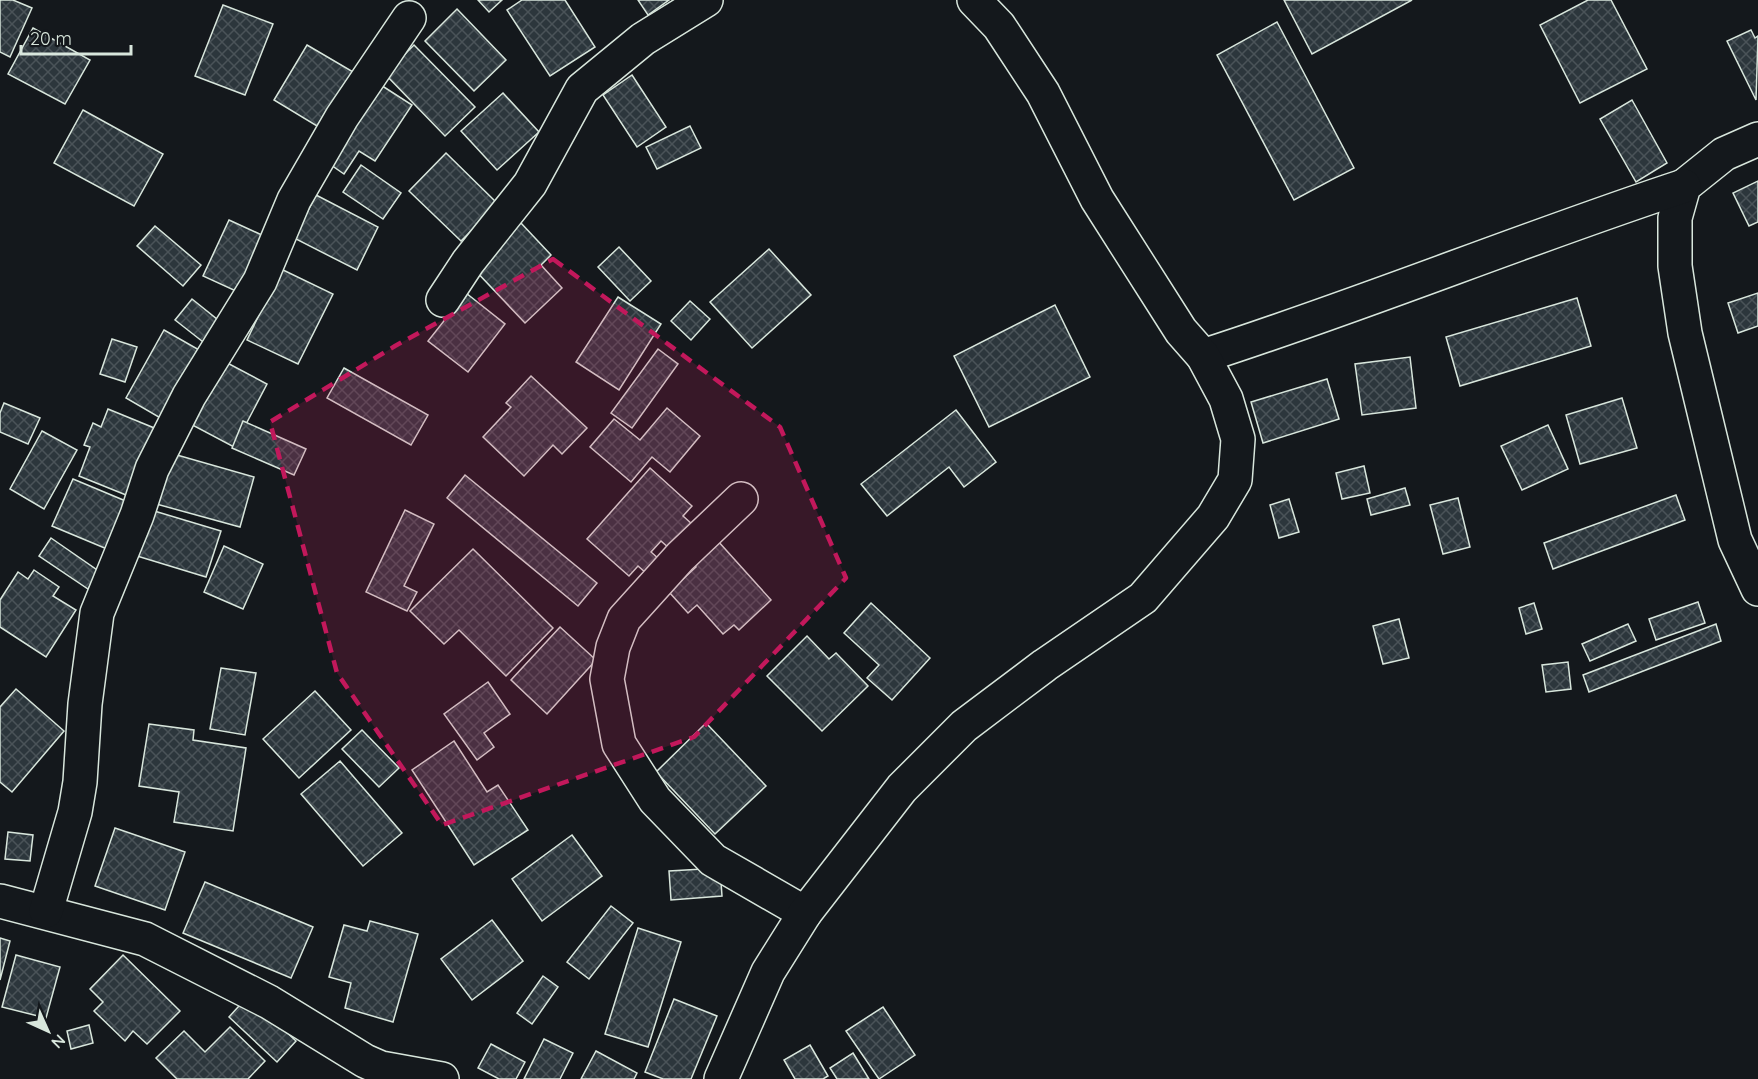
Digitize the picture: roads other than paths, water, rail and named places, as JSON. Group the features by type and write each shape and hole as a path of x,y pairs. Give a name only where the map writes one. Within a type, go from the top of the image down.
{"street":[{"path":"443,300 468,262 530,184 582,89 644,39 706,0"},
{"path":"721,1079 768,972 806,913 902,788 964,726 1143,598 1213,518 1235,480 1238,439 1226,399 1203,356 1181,331 1097,199 1043,93 991,6"},
{"path":"46,911 75,812 80,782 87,684 97,613 137,515 152,469 189,396 260,281 294,200 342,117 409,18"},
{"path":"1203,356 1537,235 1684,186 1724,154 1758,139"},
{"path":"1684,186 1675,218 1675,266 1685,333 1735,540 1758,589"},
{"path":"741,499 680,557 624,619 613,648 607,679 619,744 655,800 713,860 806,913"},
{"path":"0,901 46,911 144,939 269,1002 344,1050 373,1065 442,1079"}]}
